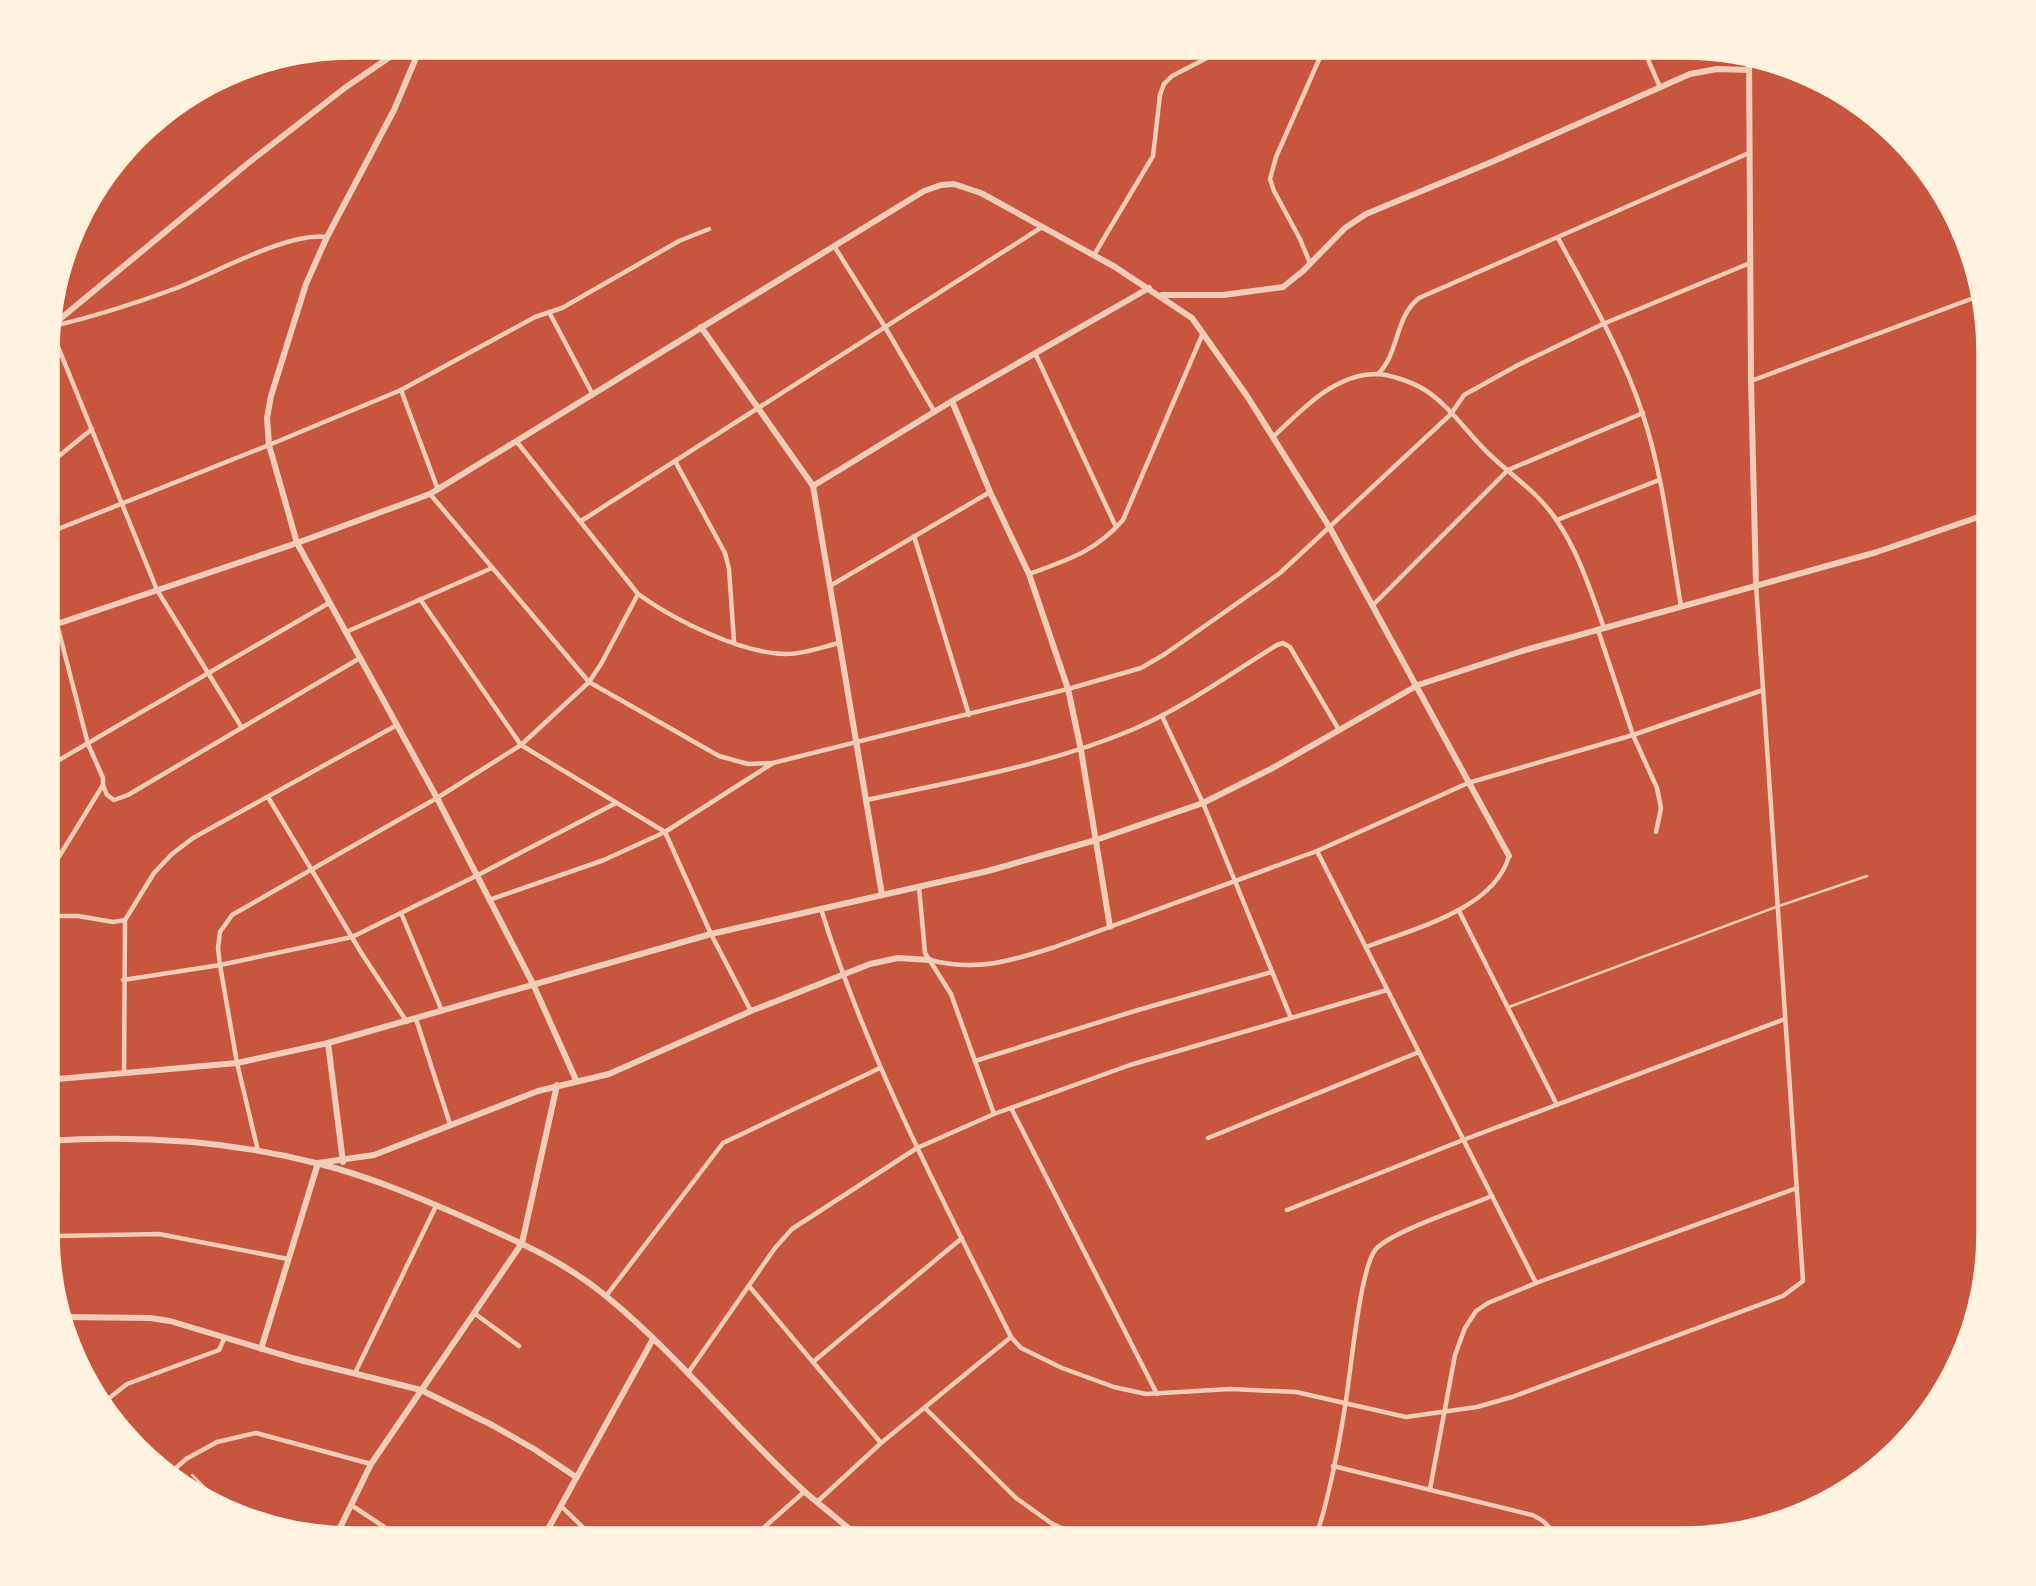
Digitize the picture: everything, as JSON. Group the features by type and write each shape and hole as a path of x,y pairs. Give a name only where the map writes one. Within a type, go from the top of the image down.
{"street":[{"path":"59,319 247,164 346,87 388,58"},
{"path":"416,58 394,110 327,237 306,284 271,396 267,418 269,445 297,543 397,725 533,984 576,1080"},
{"path":"1094,255 1153,156 1160,95 1164,83 1205,58"},
{"path":"1310,263 1270,179 1276,157 1320,58"},
{"path":"1647,58 1660,87"},
{"path":"821,909 841,973 880,1068 917,1148 1012,1336 1021,1348 1062,1368 1135,1392 1158,1394 1230,1389 1272,1390 1346,1401 1406,1417 1477,1407 1512,1397 1783,1296 1803,1281 1756,584 1751,381 1749,65"},
{"path":"1160,295 1203,296 1270,290 1292,282 1345,228 1366,214 1703,70 1749,69"},
{"path":"1378,374 1390,359 1406,310 1419,298 1749,153"},
{"path":"58,624 297,543 438,490 924,191 941,185 968,187 1149,288 1182,309 1203,332 1330,528 1418,685 1508,856 1498,878 1459,911 1366,947"},
{"path":"581,522 1042,227"},
{"path":"58,529 401,390 530,319 562,309 679,241 709,229"},
{"path":"59,325 174,289 245,258 299,239 327,237"},
{"path":"1559,238 1603,324 1643,413 1659,481 1681,606"},
{"path":"833,246 934,411"},
{"path":"429,494 589,682 719,756 748,764 773,763 1123,675 1165,654 1280,573 1451,414 1464,395 1518,365 1603,324 1750,263"},
{"path":"813,486 934,411 1149,288"},
{"path":"1751,381 1974,298"},
{"path":"549,312 593,395"},
{"path":"701,327 813,486 881,895"},
{"path":"1029,574 1088,551 1123,520 1203,332"},
{"path":"58,349 157,590 242,728"},
{"path":"1035,353 1116,527"},
{"path":"1273,437 1339,382 1363,375 1386,375 1425,390 1557,520 1584,573 1633,735 1660,799 1656,832"},
{"path":"401,390 438,490"},
{"path":"952,401 990,492 1029,574 1068,689 1081,750 1110,926"},
{"path":"1373,605 1508,470 1643,413"},
{"path":"58,457 92,429"},
{"path":"517,442 638,594 672,616 760,651 790,654 839,643"},
{"path":"675,461 724,553 729,569 734,642"},
{"path":"1557,520 1659,481"},
{"path":"830,586 990,492"},
{"path":"58,1079 237,1063 328,1043 710,934 988,871 1096,841 1203,803 1261,774 1418,685 1756,584 1877,552 1978,517"},
{"path":"915,536 969,715"},
{"path":"346,632 492,568"},
{"path":"258,1152 237,1063 220,965 220,932 232,915 436,798 521,745 589,682 638,594"},
{"path":"420,599 521,745 665,832 710,934 751,1011"},
{"path":"58,761 330,603"},
{"path":"58,628 88,744 110,799 118,800 360,658"},
{"path":"866,800 998,772 1081,750 1162,716 1283,643 1290,647 1339,730"},
{"path":"318,1163 374,1155 557,1084 609,1074 841,973 898,958 930,960 953,966 985,965 1032,954 1317,851 1468,783 1633,735 1763,690"},
{"path":"1162,716 1203,803 1291,1018"},
{"path":"124,1073 125,920 154,873 172,854 193,838 397,725"},
{"path":"489,900 604,860 665,832 773,763"},
{"path":"58,858 103,785"},
{"path":"268,797 352,937 407,1022"},
{"path":"123,980 220,965 352,937 616,803"},
{"path":"1317,851 1536,1283"},
{"path":"919,887 923,945 951,994 994,1114"},
{"path":"1459,911 1557,1104"},
{"path":"401,913 442,1011"},
{"path":"58,916 78,916 113,922 125,920"},
{"path":"975,1061 1272,972"},
{"path":"688,1373 775,1248 792,1229 917,1148 994,1114 1130,1065 1387,990"},
{"path":"416,1019 450,1124"},
{"path":"1287,1210 1463,1140 1785,1019"},
{"path":"328,1043 345,1171"},
{"path":"1208,1138 1419,1052"},
{"path":"606,1296 723,1143 880,1068"},
{"path":"340,1528 371,1464 522,1243 557,1084"},
{"path":"1012,1108 1158,1394"},
{"path":"58,1140 176,1142 258,1152 318,1163 436,1206 522,1243 558,1262 606,1296 688,1373 805,1491 848,1528"},
{"path":"261,1349 318,1163"},
{"path":"1430,1489 1455,1355 1470,1318 1488,1303 1797,1188"},
{"path":"1318,1528 1346,1401 1361,1296 1370,1259 1375,1250 1391,1237 1492,1196"},
{"path":"354,1374 436,1206"},
{"path":"58,1236 159,1234 288,1259"},
{"path":"813,1362 962,1238"},
{"path":"749,1286 881,1443"},
{"path":"474,1313 519,1346"},
{"path":"70,1317 150,1318 182,1324 261,1349 421,1390 513,1437 576,1477"},
{"path":"817,1502 881,1443 1012,1336"},
{"path":"108,1399 127,1384 219,1350 225,1337"},
{"path":"548,1528 653,1339"},
{"path":"925,1408 1016,1499 1063,1528"},
{"path":"175,1469 186,1459 217,1442 256,1433 371,1464"},
{"path":"1333,1466 1532,1515 1550,1528"},
{"path":"763,1528 805,1491"},
{"path":"351,1505 386,1528"},
{"path":"560,1506 583,1528"}],"lane":[{"path":"1509,1007 1776,907 1867,876"},
{"path":"192,1475 208,1491"}]}
